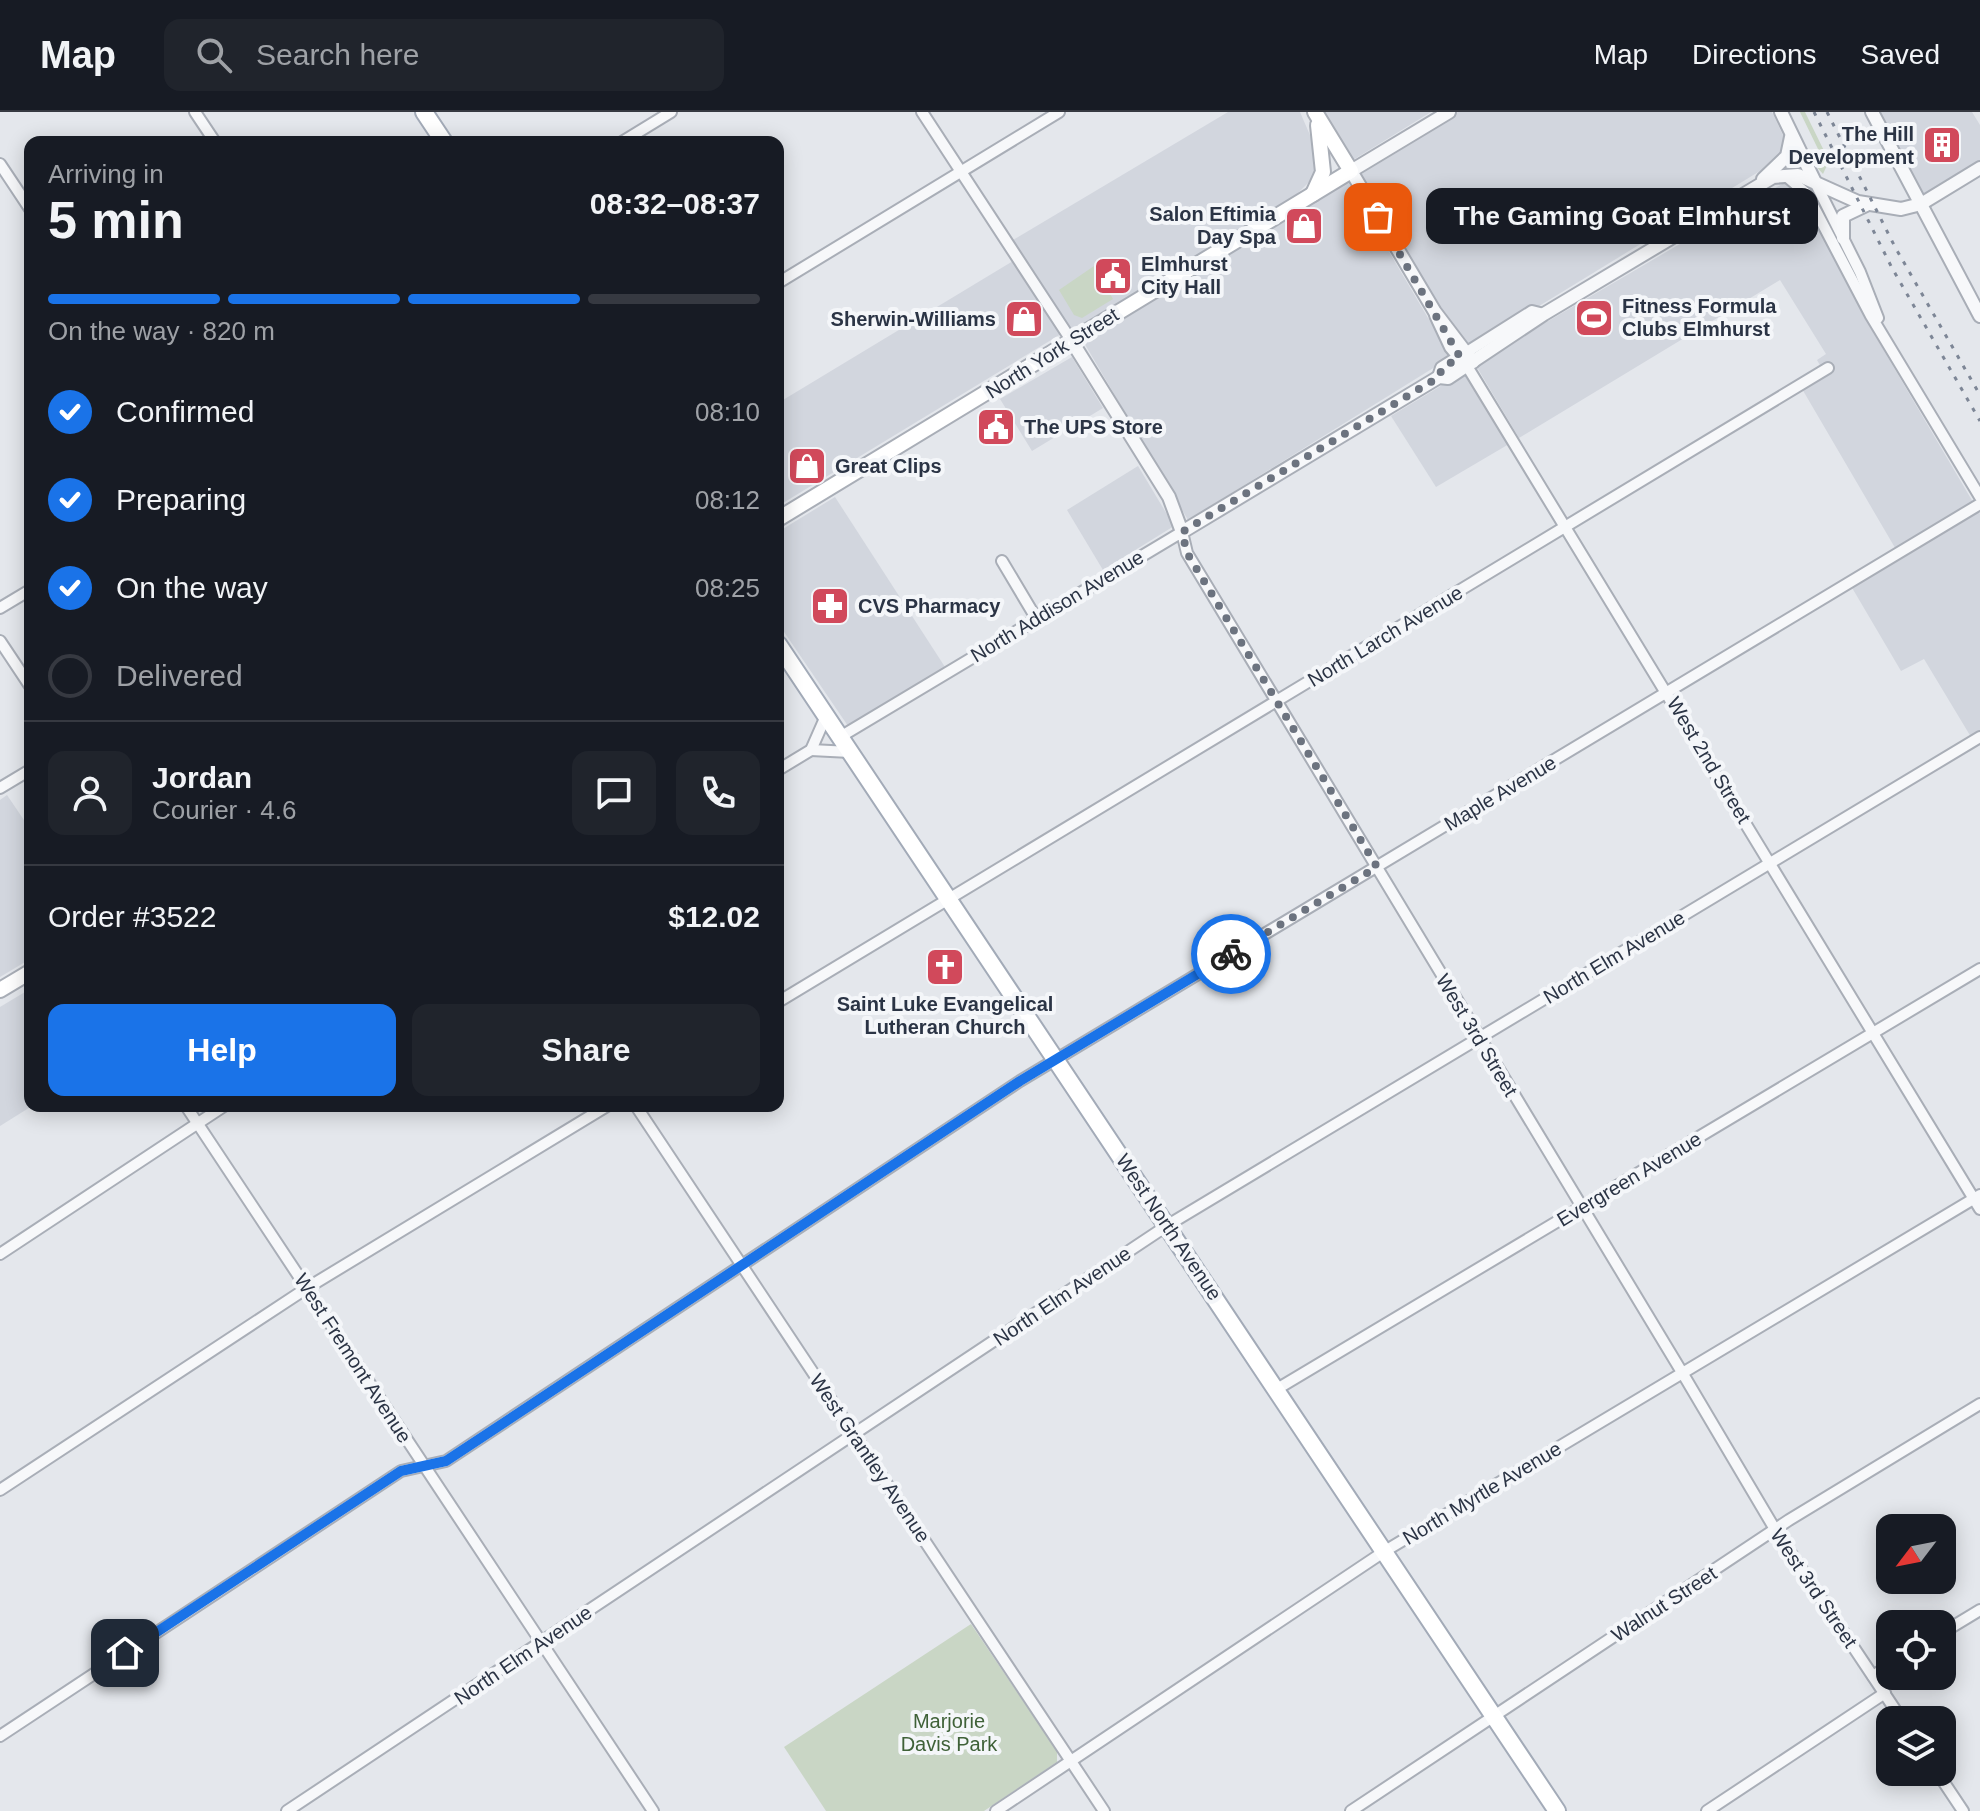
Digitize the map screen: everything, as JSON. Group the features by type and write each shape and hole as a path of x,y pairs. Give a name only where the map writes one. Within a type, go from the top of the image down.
{"main road":[{"path":"424,112 440,136"},
{"path":"1315,112 1351,171"},
{"path":"1313,194 1323,172 1315,112"},
{"name":"North York Street","path":"784,515 1351,171"},
{"name":"West North Avenue","path":"784,653 1557,1811"},
{"path":"0,990 24,976"}],"street":[{"path":"195,112 211,136"},
{"path":"632,136 671,112"},
{"path":"922,112 1071,340"},
{"path":"784,279 1059,112"},
{"name":"North York Street","path":"1351,171 1449,112"},
{"path":"1781,112 1843,238 1891,350"},
{"path":"1872,112 1980,316"},
{"path":"1753,187 1787,156 1791,134"},
{"path":"0,164 24,200"},
{"path":"1785,175 1815,182 1866,205 1901,209 1921,204 1980,168"},
{"name":"West 2nd Street","path":"1351,171 1435,312 1439,327 1467,359 1873,1033 1977,1197 1980,1209"},
{"path":"1785,175 1807,194 1891,350 1980,497"},
{"name":"North Addison Avenue","path":"840,737 1439,377 1448,378 1467,359 1538,312 1753,187 1785,175"},
{"path":"1843,238 1843,216 1866,205"},
{"name":"West 3rd Street","path":"1071,340 1169,497 1187,553 1276,701 1776,1531 1893,1706"},
{"name":"North Larch Avenue","path":"784,998 1828,368"},
{"name":"Maple Avenue","path":"0,1736 401,1471 446,1461 1020,1081 1980,504"},
{"path":"1002,561 1036,618"},
{"path":"0,608 24,594"},
{"path":"0,641 24,677"},
{"path":"811,750 826,716"},
{"name":"North Elm Avenue","path":"287,1811 1168,1225 1980,737"},
{"path":"784,766 811,750 850,752"},
{"path":"0,788 24,774"},
{"name":"Evergreen Avenue","path":"1277,1389 1980,969"},
{"name":"West Fremont Avenue","path":"190,1112 653,1811"},
{"path":"0,1254 214,1112"},
{"path":"0,1490 307,1288 597,1112"},
{"name":"West Grantley Avenue","path":"640,1112 1104,1811"},
{"name":"North Myrtle Avenue","path":"996,1811 1385,1551 1977,1197"},
{"name":"Walnut Street","path":"1351,1811 1776,1531 1980,1404"},
{"path":"1956,1625 1980,1610"},
{"path":"1707,1811 1885,1693"},
{"path":"1946,1786 1963,1811"}],"shaded area":[{"path":"1228,112 1300,112 1319,156 1312,179 1296,195 1071,331 1013,240"},
{"path":"1323,112 1431,112 1353,160"},
{"path":"1458,112 1772,112 1791,152 1467,350 1358,171"},
{"path":"1878,112 1972,112 1980,125 1980,161 1921,197"},
{"path":"1348,182 1451,357 1188,520 1083,341"},
{"path":"1784,183 1793,184 1799,192 1870,327 1980,514 1980,732 1971,737 1924,659 1901,671 1851,586 1901,558 1798,382 1821,367 1817,360 1826,354 1780,280 1519,438 1475,364"},
{"path":"1013,261 1061,334 784,502 784,399"},
{"path":"1072,357 1103,408 1032,451 1000,399"},
{"path":"1464,372 1509,444 1436,487 1391,416"},
{"path":"1138,466 1174,526 1103,570 1067,510"},
{"path":"835,497 945,667 848,726 784,632 784,528"},
{"path":"7,795 24,820 24,963 0,977 0,800"},
{"path":"24,993 24,1111 0,1126 0,1007"}],"green space":[{"path":"1800,112 1805,112 1829,161 1823,174 1814,164 1818,149"},
{"path":"1094,266 1113,299 1082,318 1074,315 1059,290"},
{"name":"Marjorie Davis Park","path":"971,1624 1057,1751 1057,1762 984,1811 826,1811 784,1747"}],"railway":[{"path":"1814,112 1892,268 1980,421"},
{"path":"1827,112 1895,247 1980,395"}],"way so far":[{"path":"1231,954 1377,867 1187,553 1182,532 1439,377 1442,368 1460,357 1439,327 1435,312 1378,217"}],"place":[{"name":"The Hill Development","path":"1942,145"},
{"name":"The Gaming Goat Elmhurst","path":"1378,217"},
{"name":"Salon Eftimia Day Spa","path":"1304,226"},
{"name":"Elmhurst City Hall","path":"1113,276"},
{"name":"Fitness Formula Clubs Elmhurst","path":"1594,318"},
{"name":"Sherwin-Williams","path":"1024,319"},
{"name":"The UPS Store","path":"996,427"},
{"name":"Great Clips","path":"807,466"},
{"name":"CVS Pharmacy","path":"830,606"},
{"name":"Saint Luke Evangelical Lutheran Church","path":"945,967"}],"route":[{"path":"125,1653 401,1471 446,1461 1020,1081 1231,954"}]}
